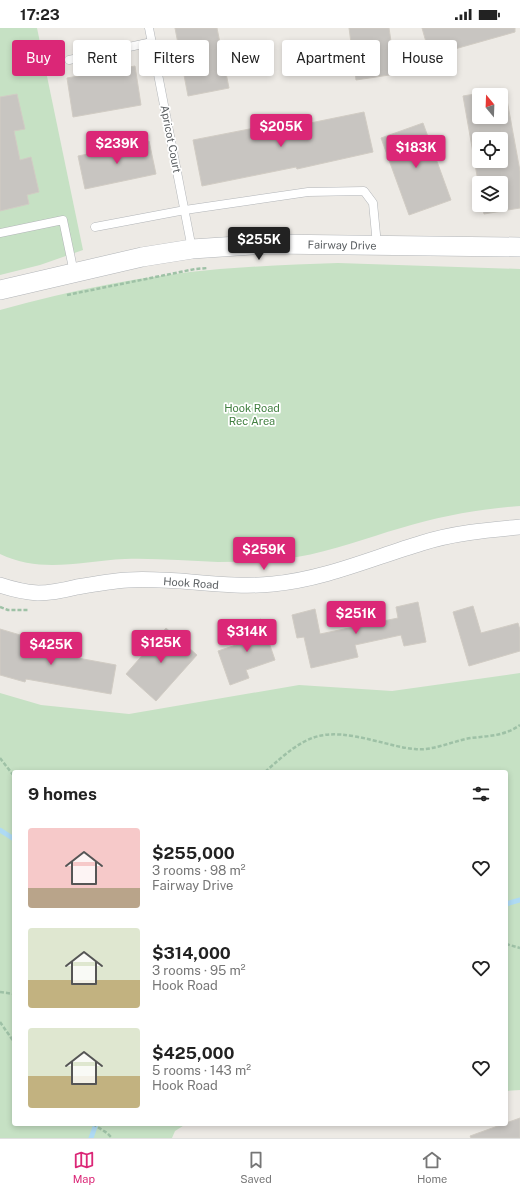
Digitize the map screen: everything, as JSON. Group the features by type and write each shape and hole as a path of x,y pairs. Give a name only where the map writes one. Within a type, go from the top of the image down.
{"street":[{"name":"Fairway Drive","path":"0,290 142,258 192,249 269,244 520,247"},
{"name":"Hook Road","path":"0,585 15,590 38,593 53,592 107,582 142,579 235,586 273,584 311,578 347,569 423,542 466,533 520,526"}],"lane":[{"name":"Apricot Court","path":"149,28 152,40"},
{"path":"69,60 139,45"},
{"name":"Apricot Court","path":"159,76 192,249"},
{"path":"95,227 185,210 308,192 364,191 373,204 377,246"},
{"path":"0,233 63,220 74,273"}],"path":[{"path":"62,296 196,269 209,268"},
{"path":"267,770 309,738 322,735 344,734 414,749 427,749 464,739 498,735 520,725"},
{"path":"0,758 12,773"},
{"path":"508,945 520,948"},
{"path":"0,992 12,994"},
{"path":"0,1022 12,1039"},
{"path":"96,1126 112,1138"}],"green space":[{"path":"0,28 37,28 39,40 12,40 12,76 47,76 83,250 40,265 0,275"},
{"name":"Hook Road Rec Area","path":"338,263 520,269 520,506 475,511 445,517 324,551 297,557 277,559 218,562 125,559 77,564 47,565 31,564 0,554 0,310 109,284 165,275 235,268"},
{"path":"520,673 520,1090 508,1091 508,770 12,770 12,1126 183,1126 175,1131 172,1138 0,1138 0,693 41,705 129,714 299,685 392,691"}],"building":[{"path":"175,28 217,28 219,40 217,40 217,76 227,76 229,88 188,96 184,76 209,76 209,40 177,40"},
{"path":"349,28 389,28 391,40 388,40 388,75 356,80 355,76 380,76 380,40 351,40"},
{"path":"422,28 515,28 515,32 457,48 457,40 425,40"},
{"path":"135,66 141,105 73,117 67,78 78,76 131,76 131,67"},
{"path":"17,94 25,129 14,131 20,160 31,157 39,192 27,195 29,204 0,211 0,97"},
{"path":"472,94 472,124 508,124 508,105 520,171 520,208 508,210 508,176 477,176 476,168 508,168 508,132 472,132 472,147 463,96"},
{"path":"364,112 373,152 297,169 296,167 202,186 193,140 270,125 271,131"},
{"path":"423,123 451,200 409,215 381,138"},
{"path":"149,141 156,174 85,189 78,156"},
{"path":"484,212 496,212 484,214"},
{"path":"418,602 426,642 404,646 401,635 355,645 358,657 311,668 304,637 297,638 292,615 315,609 320,634 398,618 396,607"},
{"path":"473,606 481,633 518,623 520,630 520,651 469,666 453,612"},
{"path":"261,619 275,660 246,670 249,678 230,685 218,651 245,642 239,627"},
{"path":"166,628 197,655 156,701 126,674"},
{"path":"0,629 37,640 34,650 116,665 111,694 26,679 25,682 0,675"},
{"path":"520,1118 520,1138 471,1138 470,1136 498,1126 508,1126 508,1122"}],"waterway":[{"path":"0,830 12,838"},
{"path":"508,903 520,900"},
{"path":"91,1138 95,1126"}]}
